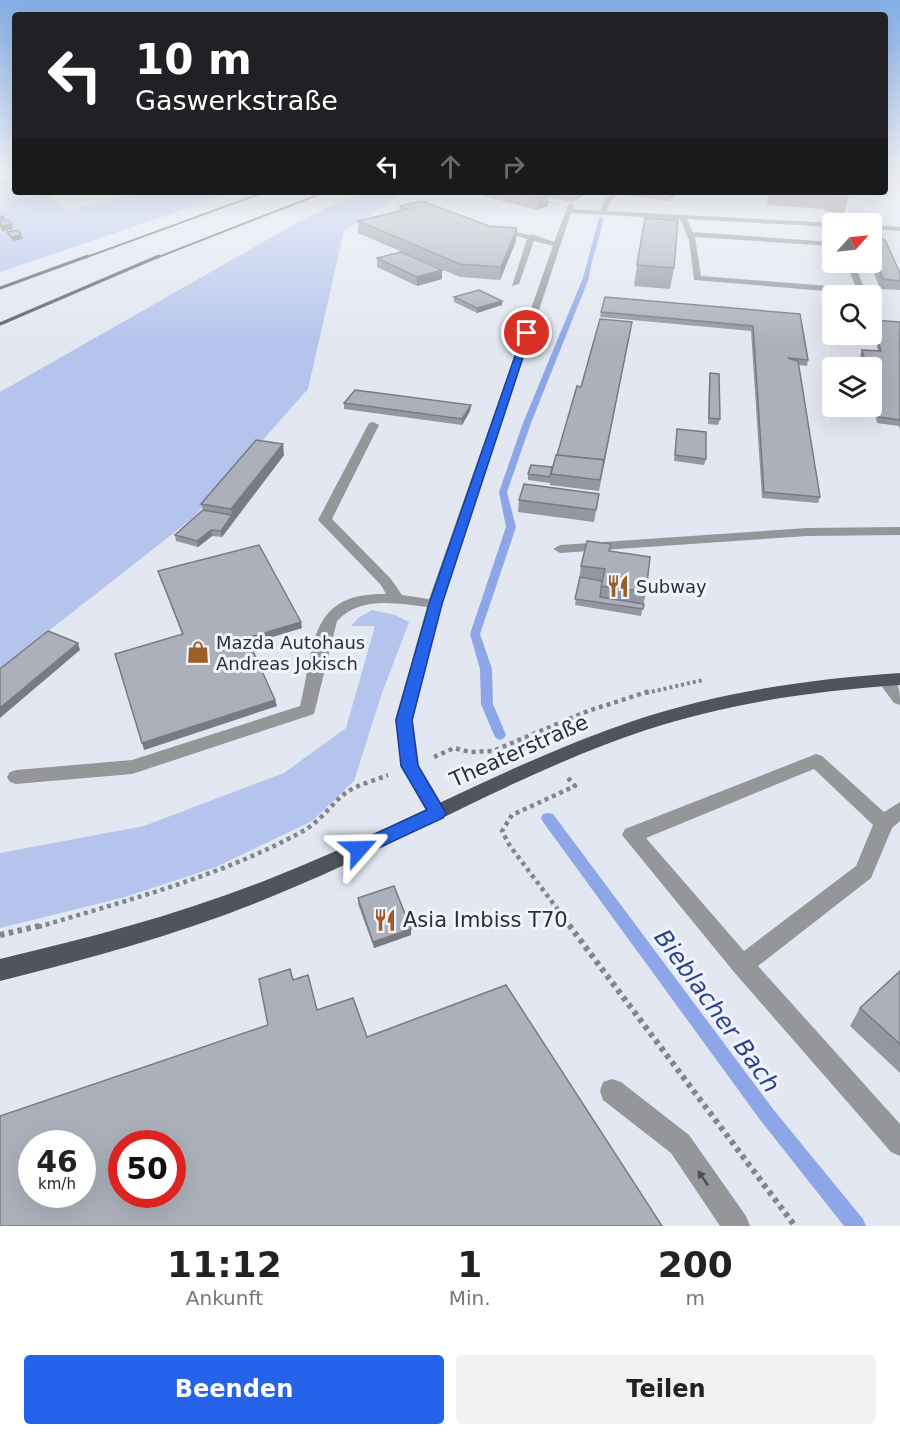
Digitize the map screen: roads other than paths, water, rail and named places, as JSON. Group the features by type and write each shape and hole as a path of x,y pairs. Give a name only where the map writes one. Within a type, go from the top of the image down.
{"main road":[{"name":"Theaterstraße","path":"0,969 63,955 170,923 270,888 553,761 621,733 690,710 755,695 820,685 893,680"}],"street":[{"path":"437,813 410,766 404,720 435,604 563,227"},
{"path":"688,227 691,234 697,278 861,291 854,273"},
{"path":"492,228 532,236 557,245"},
{"path":"882,228 900,229"},
{"path":"691,234 822,243"},
{"path":"515,284 532,236"},
{"path":"373,425 324,520 386,582 397,599"},
{"path":"560,549 807,532 900,531"},
{"path":"16,777 132,767 309,710 329,620 340,608 354,602 397,599 435,604"},
{"path":"893,680 900,699"},
{"path":"884,823 816,761 632,835 742,965 900,1143"},
{"path":"742,965 864,872 884,823 900,810"},
{"path":"612,1091 680,1144 736,1226"}],"waterway":[{"name":"Bieblacher Bach","path":"500,735 487,704 486,669 475,634 511,527 503,492 527,423 586,278 600,227"},
{"name":"Bieblacher Bach","path":"548,818 767,1115 856,1226"}],"railway":[{"path":"84,258 168,227"},
{"path":"156,258 235,227"},
{"path":"0,288 88,256"},
{"path":"0,324 159,256"}],"place":[{"name":"Subway","path":"618,586"},
{"name":"Mazda Autohaus Andreas Jokisch","path":"198,652"},
{"name":"Asia Imbiss T70","path":"385,920"}]}
